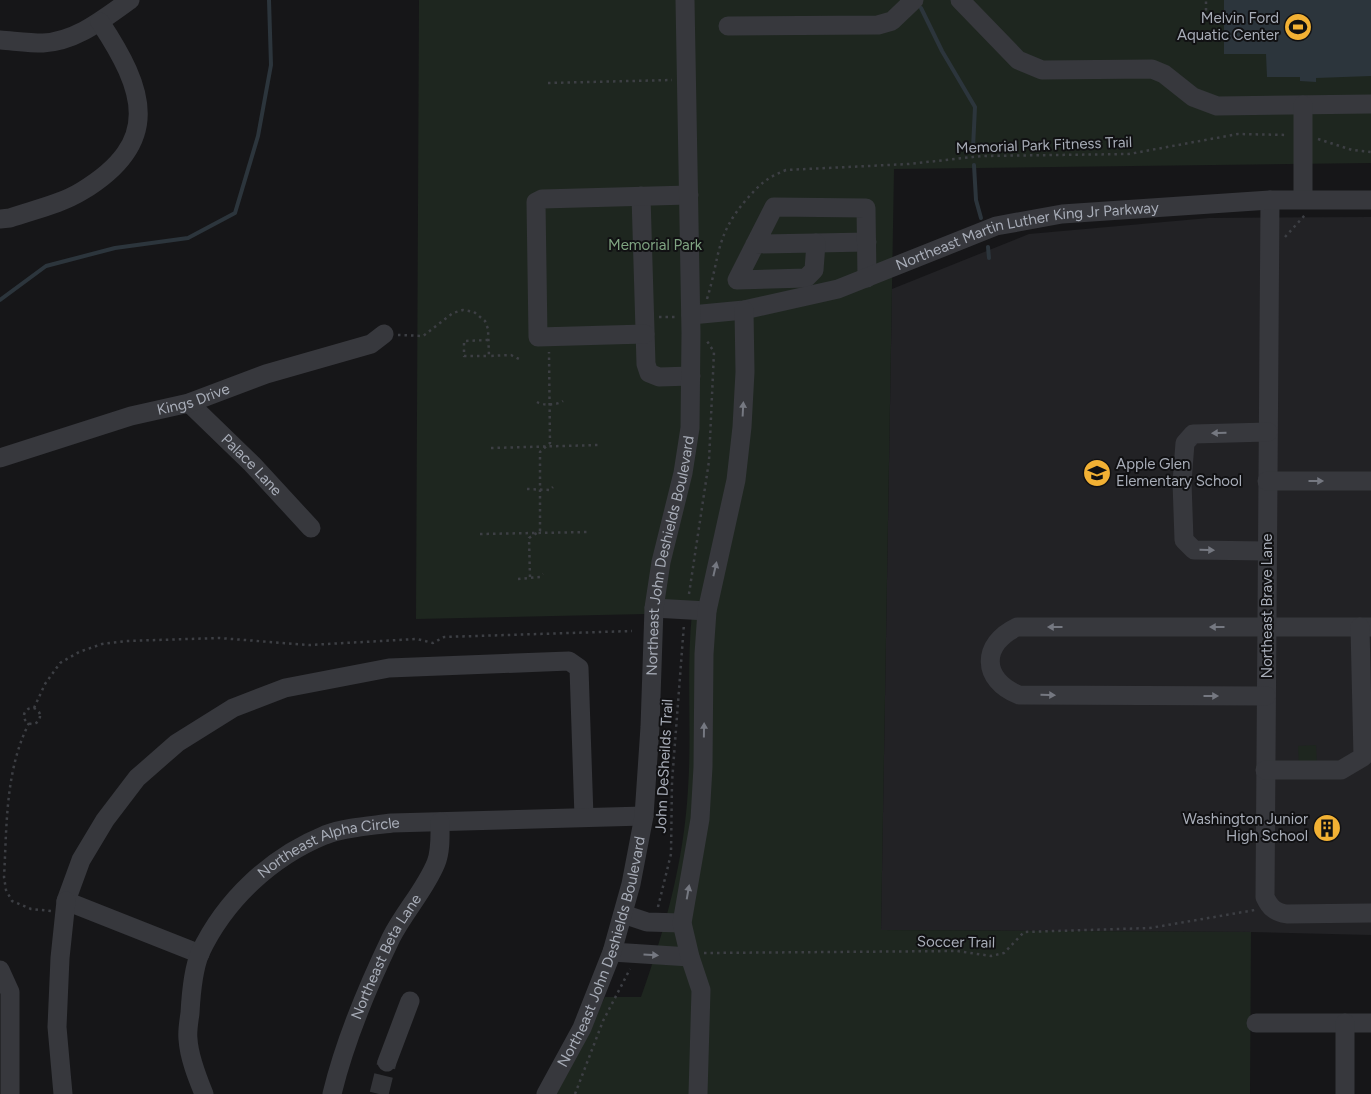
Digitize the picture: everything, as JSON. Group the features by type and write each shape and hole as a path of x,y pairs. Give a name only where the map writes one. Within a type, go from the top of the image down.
{"street":[{"path":"0,40 43,43 69,38 100,22 130,0"},
{"name":"Northeast John Deshields Boulevard","path":"546,1094 582,1028 612,952 623,914 644,816 650,727 654,608 661,562 683,473 690,428 691,315 685,0"},
{"path":"728,26 878,26 892,21 914,0"},
{"path":"960,0 1018,60 1042,70 1152,69 1164,74 1193,97 1206,104 1217,106 1371,104"},
{"path":"0,219 10,218 81,192 111,170 133,141 138,126 139,113 132,80 100,22"},
{"path":"1303,105 1303,199"},
{"path":"645,334 538,337 536,202 542,199 689,195"},
{"path":"641,196 646,364 649,373 659,377 691,376"},
{"name":"Northeast Martin Luther King Jr Parkway","path":"691,315 744,310 820,294 867,278 1005,224 1062,214 1270,200 1371,200"},
{"name":"Northeast Brave Lane","path":"1270,200 1264,887 1265,897 1271,908"},
{"path":"816,243 814,270 806,278 737,280 774,207 866,208 867,278"},
{"path":"755,244 866,242"},
{"path":"698,1094 701,990 690,957 682,923 700,819 703,767 704,654 707,611 736,480 742,427 745,372 744,310"},
{"name":"Kings Drive","path":"0,458 131,416 189,403 266,374 372,344 384,334"},
{"name":"Palace Lane","path":"189,403 252,464 311,528"},
{"path":"1267,551 1194,550 1184,540 1182,482 1185,442 1193,434 1268,432"},
{"path":"1267,481 1371,482"},
{"path":"654,608 707,611"},
{"path":"1265,770 1341,770 1363,757 1366,627 1017,627 1004,633 993,644 990,662 993,676 1004,689 1019,695 1266,696"},
{"path":"63,1094 57,1027 60,958 65,908 81,860 106,820 136,778 177,743 233,708 285,688 389,668 570,662 580,668 584,817"},
{"name":"Northeast Alpha Circle","path":"204,1094 188,1039 191,997 200,954 219,921 239,894 258,876 289,854 325,835 352,828 392,822 644,816"},
{"name":"Northeast Beta Lane","path":"332,1094 340,1059 370,985 392,936 436,862 440,840 440,822"},
{"path":"65,908 200,954"},
{"path":"1271,908 1277,912 1287,914 1371,914"},
{"path":"623,914 647,922 682,923"},
{"path":"612,952 690,957"},
{"path":"1,971 10,992 10,1094"},
{"path":"387,1062 410,1001"},
{"path":"1256,1023 1371,1023"},
{"path":"1345,1023 1345,1094"}],"path":[{"path":"1206,0 1206,16"},
{"path":"548,83 673,80"},
{"name":"Memorial Park Fitness Trail","path":"706,300 719,245 729,222 767,177 786,170 909,164 982,156 1129,154 1238,134 1303,136 1330,141 1352,150 1371,152"},
{"path":"384,334 423,336 453,313 463,310 474,312 485,321 489,356"},
{"path":"689,597 709,461 714,352 705,338"},
{"path":"488,340 464,341 464,356 511,354 519,359"},
{"path":"530,577 529,538 540,531 540,452 550,443 549,358"},
{"path":"538,404 562,403"},
{"path":"491,448 598,446"},
{"path":"528,490 551,492 553,487"},
{"path":"480,534 588,532"},
{"path":"519,577 542,577"},
{"name":"John DeSheilds Trail","path":"656,914 671,854 672,782 685,618"},
{"path":"29,723 24,717 26,712 34,708 45,684 60,663 91,648 126,641 219,638 309,645 417,639 432,643 444,638 632,631"},
{"path":"29,723 36,722 40,718 40,713 34,708"},
{"path":"29,723 13,767 9,788 4,877 6,890 12,901 22,906 65,908"},
{"name":"Soccer Trail","path":"690,957 700,953 871,951 958,951 991,956 1004,953 1024,932 1150,928 1271,908"},
{"path":"575,1094 603,1021 631,968"}],"shaded area":[{"name":"Melvin Ford Aquatic Center","path":"1224,0 1371,0 1371,76 1316,78 1316,82 1300,81 1300,77 1267,77 1266,54 1224,54"},
{"path":"1371,217 1371,935 1251,932 881,930 892,289 1029,234 1209,218"}],"green space":[{"name":"Memorial Park","path":"419,0 1371,0 1371,163 894,169 881,930 1251,932 1250,1094 556,1094 605,997 641,997 658,946 678,869 686,816 689,767 689,657 692,613 416,619"},
{"path":"1316,745 1317,765 1299,765 1298,746"}],"waterway":[{"path":"0,300 46,266 115,248 188,238 235,213 258,136 271,65 269,0"},
{"path":"921,8 942,51 975,107 973,148"},
{"path":"974,165 976,200 981,218"},
{"path":"988,247 989,258"}],"tunnel":[{"path":"379,1094 387,1062"}],"place":[{"name":"Melvin Ford Aquatic Center","path":"1298,27"},
{"name":"Apple Glen Elementary School","path":"1097,473"},
{"name":"Washington Junior High School","path":"1327,828"}]}
